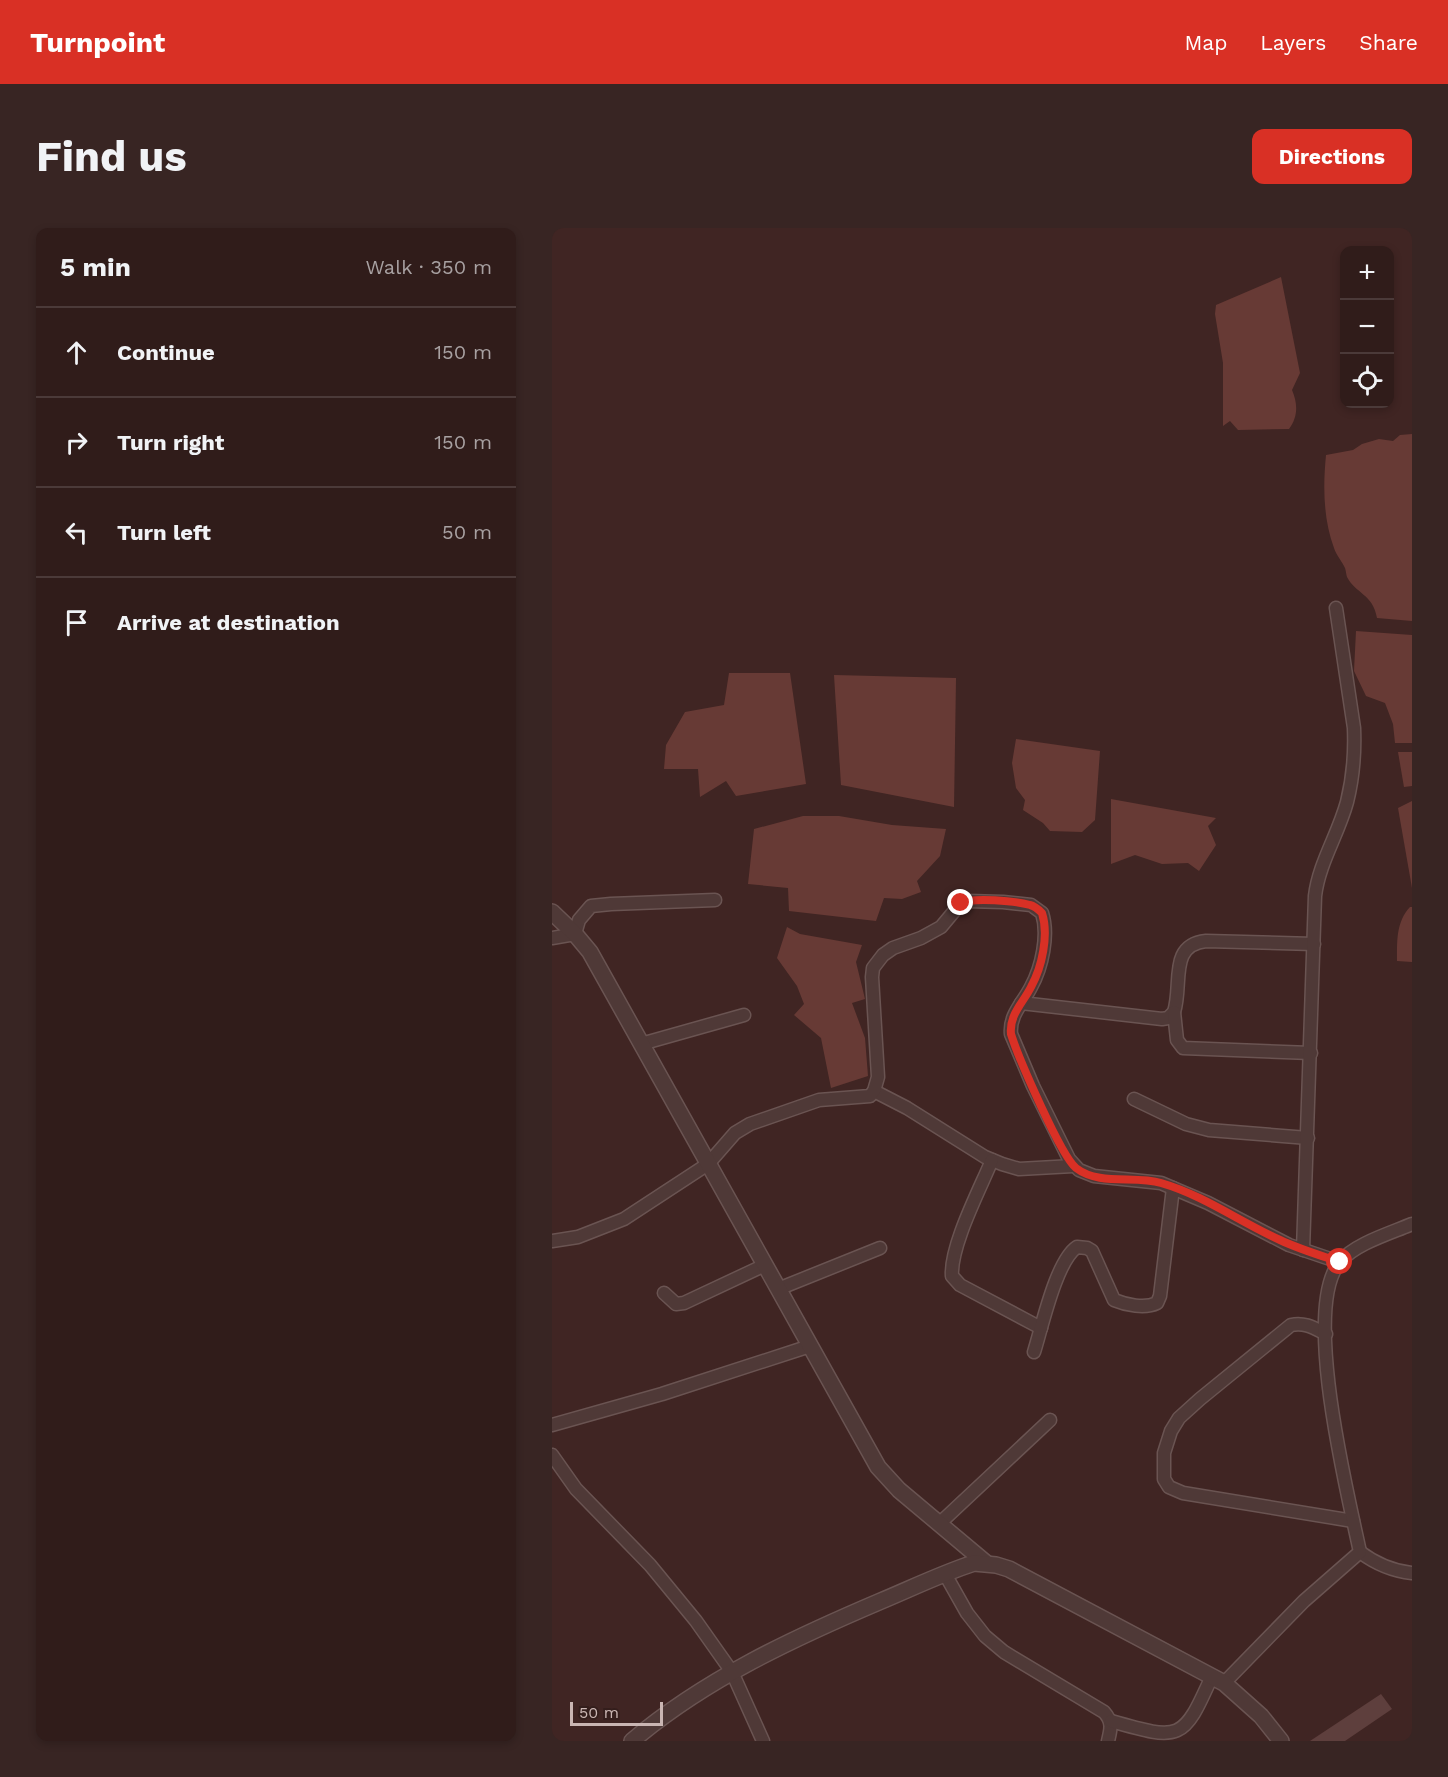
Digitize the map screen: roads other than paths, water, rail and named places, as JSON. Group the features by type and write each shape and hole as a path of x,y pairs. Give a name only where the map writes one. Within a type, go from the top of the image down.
{"street":[{"path":"1303,1250 1317,881 1347,801 1354,759 1354,728 1336,608"},
{"path":"575,934 579,920 591,906 715,900"},
{"path":"552,1241 578,1237 624,1219 708,1164 735,1133 750,1124 810,1102 870,1096 878,1077 872,986 873,968 888,951 941,927 961,903 974,901 1031,905 1042,913 1045,930 1042,956 1035,978 1010,1028 1013,1042 1056,1137 1073,1166 1095,1176 1148,1180 1173,1188 1279,1240 1340,1262"},
{"path":"552,912 590,952 878,1467 899,1490 986,1563"},
{"path":"552,938 575,934"},
{"path":"1311,1053 1183,1048 1177,1040 1174,1012 1181,955 1191,944 1206,941 1314,944"},
{"path":"1021,1003 1157,1019 1168,1018 1174,1012"},
{"path":"641,1044 744,1015"},
{"path":"874,1091 908,1108 992,1160 1019,1169 1073,1166"},
{"path":"1134,1099 1186,1124 1209,1130 1308,1138"},
{"path":"992,1160 963,1229 953,1263 952,1276 960,1285 1041,1328"},
{"path":"1034,1352 1059,1273 1077,1247 1088,1248 1092,1251 1114,1300 1125,1304 1147,1306 1157,1303 1160,1296 1173,1188"},
{"path":"1411,1574 1381,1566 1360,1552 1336,1437 1325,1357 1326,1310 1330,1279 1340,1262 1372,1241 1412,1224"},
{"path":"778,1289 880,1248"},
{"path":"664,1293 676,1304 684,1303 765,1265"},
{"path":"1326,1334 1308,1325 1291,1325 1200,1399 1179,1418 1171,1431 1164,1453 1164,1479 1169,1487 1183,1493 1353,1521"},
{"path":"552,1425 663,1394 810,1346"},
{"path":"939,1524 1050,1420"},
{"path":"552,1455 585,1500 656,1573 696,1621 732,1672 763,1741"},
{"path":"945,1574 967,1613 985,1636 1004,1652 1104,1712 1111,1721 1145,1733 1174,1735 1185,1730 1218,1679 1360,1552"},
{"path":"632,1741 691,1696 732,1672 832,1621 974,1563 986,1563 1009,1569 1218,1679 1261,1716 1281,1741"},
{"path":"1108,1741 1111,1721"}]}
